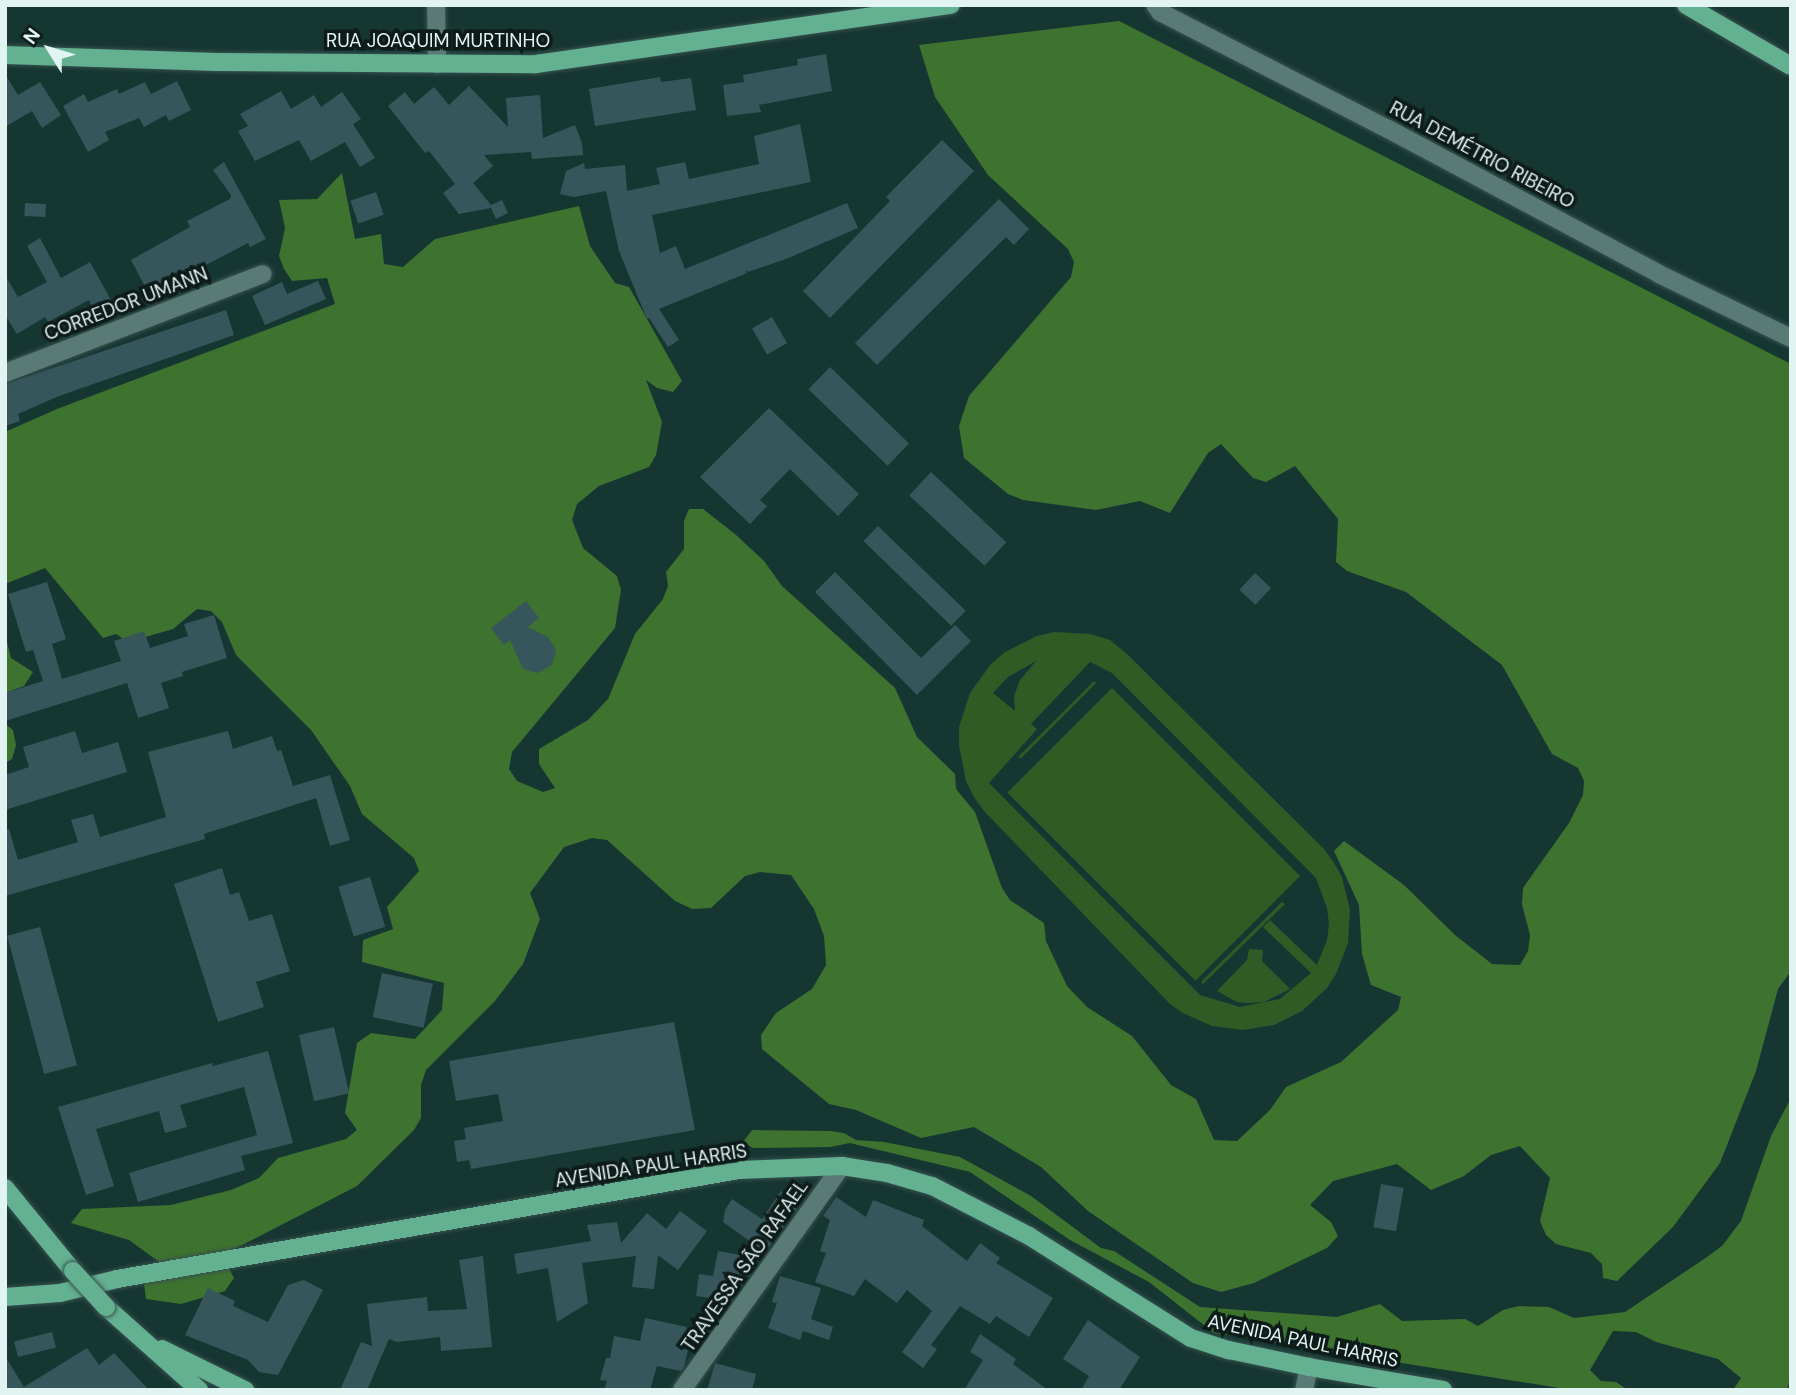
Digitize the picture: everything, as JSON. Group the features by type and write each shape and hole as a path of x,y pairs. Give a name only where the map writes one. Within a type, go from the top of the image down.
{"main road":[{"name":"RUA JOAQUIM MURTINHO","path":"5,55 217,62 536,64 891,9 951,5"},
{"path":"1686,5 1791,66"},
{"name":"AVENIDA PAUL HARRIS","path":"5,1297 60,1293 117,1279 739,1170 842,1166 887,1173 932,1186 1029,1236 1191,1338 1229,1350 1310,1367 1443,1390"},
{"path":"5,1188 53,1249 106,1307 199,1390"},
{"path":"146,1341 245,1390"}],"street":[{"path":"436,5 437,64"},
{"name":"RUA DEMÉTRIO RIBEIRO","path":"1155,5 1160,12 1388,129 1647,267 1791,338"},
{"name":"CORREDOR UMANN","path":"5,373 262,274"},
{"name":"TRAVESSA SÃO RAFAEL","path":"682,1390 842,1166"},
{"path":"1304,1390 1310,1367"}],"green space":[{"path":"1119,21 1791,364 1791,971 1778,989 1756,1071 1720,1163 1673,1227 1617,1281 1603,1278 1602,1264 1591,1253 1556,1244 1546,1235 1540,1221 1550,1178 1520,1146 1491,1155 1464,1176 1431,1190 1397,1164 1333,1181 1310,1205 1331,1222 1338,1236 1327,1248 1254,1283 1221,1292 1193,1283 1088,1211 1041,1167 974,1127 921,1138 856,1110 829,1104 762,1049 761,1035 776,1013 812,989 826,965 824,936 814,909 791,875 760,872 745,876 711,908 692,909 675,901 607,840 592,838 564,847 530,893 540,919 523,964 495,1001 426,1070 421,1085 421,1118 414,1130 357,1186 217,1258 226,1263 234,1278 225,1291 181,1304 146,1299 144,1284 166,1267 129,1240 71,1223 82,1209 171,1205 231,1190 259,1178 278,1158 346,1139 357,1130 345,1113 357,1043 371,1033 415,1039 442,1010 444,983 362,962 363,940 393,929 387,907 419,871 414,858 362,814 350,786 311,730 236,655 222,622 211,611 197,609 173,629 128,642 116,634 103,638 45,568 5,584 5,432 57,409 335,304 327,278 292,281 284,269 279,256 285,228 279,200 317,199 342,173 355,239 381,234 384,264 403,267 435,239 579,206 590,246 615,283 629,287 682,381 673,392 657,388 646,380 662,422 656,455 649,467 599,486 577,504 572,520 583,548 617,576 621,590 615,628 512,752 509,769 517,781 543,792 555,788 539,764 539,749 588,720 608,699 635,634 663,599 668,586 666,572 684,549 684,521 689,509 703,509 764,561 782,586 895,688 917,737 955,774 956,789 975,812 1002,888 1010,900 1044,923 1046,941 1067,986 1087,1007 1132,1036 1171,1085 1196,1099 1214,1140 1237,1141 1270,1110 1286,1087 1341,1062 1398,1010 1401,997 1371,985 1362,954 1359,905 1334,851 1344,841 1404,885 1455,935 1492,964 1520,965 1528,951 1530,935 1522,904 1523,888 1569,823 1583,795 1584,781 1578,768 1552,754 1502,665 1406,592 1347,571 1336,562 1338,519 1295,466 1266,482 1253,478 1221,444 1208,453 1170,513 1140,501 1096,510 1023,500 1008,494 964,458 959,426 969,396 1071,277 1074,262 1068,249 988,175 935,97 919,45"},
{"path":"1054,632 1090,634 1110,640 1324,849 1334,863 1342,877 1350,910 1348,943 1336,974 1327,988 1302,1011 1274,1025 1243,1030 1212,1026 1183,1013 1170,1004 984,811 974,797 966,781 959,745 959,727 970,693 991,664 1005,652 1037,636","holes":["1036,661 1020,680 1014,696 1015,711 993,693 1008,677","1090,662 1112,673 1316,878 1327,908 1329,924 1327,940 1317,965 1270,920 1263,927 1311,973 1280,999 1240,1007 1200,995 989,783 1037,729 1031,724"]},
{"path":"5,634 11,658 33,672 24,686 5,693"},
{"path":"1094,681 1096,683 1020,759 1018,757"},
{"path":"1112,688 1300,876 1195,981 1007,793"},
{"path":"5,724 13,730 16,745 12,759 5,763"},
{"path":"1282,902 1285,904 1203,984 1201,982"},
{"path":"1249,949 1263,950 1262,961 1290,989 1264,1002 1249,1003 1237,1002 1217,991 1247,960"},
{"path":"1791,1098 1791,1374 1787,1390 1733,1390 1741,1378 1718,1359 1656,1342 1636,1332 1613,1331 1590,1370 1601,1381 1616,1382 1628,1390 1572,1390 1214,1333 1149,1282 1070,1240 970,1172 850,1143 830,1147 753,1148 743,1142 752,1130 830,1131 844,1133 856,1140 884,1142 960,1157 1031,1196 1101,1248 1114,1251 1200,1307 1337,1317 1380,1304 1402,1321 1465,1319 1478,1326 1503,1310 1519,1306 1549,1307 1574,1318 1625,1312 1707,1257 1722,1246 1741,1221 1771,1136"}],"building":[{"path":"826,54 832,91 759,105 761,112 727,116 723,85 744,82 743,75 798,65 797,59"},
{"path":"5,74 18,95 40,82 61,115 42,128 32,111 5,127"},
{"path":"660,77 661,82 691,78 696,110 595,126 589,89"},
{"path":"177,81 191,110 169,121 166,115 144,127 139,118 105,132 109,140 88,152 63,106 84,94 88,102 117,89 119,94 145,82 151,94"},
{"path":"469,86 508,127 506,98 540,95 543,138 575,125 582,143 583,155 532,159 531,152 484,155 493,166 473,183 491,205 502,200 508,213 496,219 491,208 459,214 443,193 455,184 429,151 425,153 388,106 405,92 414,104 434,87 449,105"},
{"path":"281,91 291,109 314,95 321,107 342,92 361,119 353,124 375,158 360,167 345,142 311,161 299,140 255,161 238,131 248,126 240,114"},
{"path":"800,124 811,182 652,215 660,253 676,246 685,269 847,203 858,228 786,259 748,272 745,270 747,273 659,309 679,340 668,347 649,318 647,319 619,251 606,191 574,197 560,194 566,171 584,163 585,169 625,165 627,191 660,184 656,168 685,162 689,179 759,164 754,136"},
{"path":"942,140 974,171 830,318 803,291 890,201 886,197"},
{"path":"224,162 266,239 250,247 248,243 204,266 206,269 149,294 131,260 190,227 187,221 230,199 231,195 213,170"},
{"path":"376,192 384,215 358,223 350,201"},
{"path":"999,199 1029,229 1014,245 1006,237 877,365 855,343"},
{"path":"25,203 46,204 45,217 24,216"},
{"path":"40,238 61,278 90,262 112,302 94,312 89,300 48,322 45,317 17,334 5,315 5,275 18,297 47,282 27,246"},
{"path":"318,281 326,299 265,325 252,296 282,282 287,294"},
{"path":"226,310 234,335 59,396 18,414 20,421 5,426 5,384"},
{"path":"772,317 787,343 767,354 752,328"},
{"path":"830,367 909,443 888,466 808,389"},
{"path":"769,408 859,494 838,516 790,469 760,500 767,506 750,524 700,477"},
{"path":"931,472 1006,542 985,566 909,495"},
{"path":"878,526 966,611 951,626 863,541"},
{"path":"835,572 921,658 955,625 971,641 917,695 815,592"},
{"path":"1255,573 1271,588 1255,605 1239,590"},
{"path":"47,582 66,639 52,644 62,679 121,661 114,641 144,631 150,648 188,636 184,624 214,615 227,658 182,672 183,676 161,683 169,708 138,718 127,683 5,721 5,693 43,681 33,650 26,652 8,594"},
{"path":"526,601 539,618 528,627 548,637 556,650 552,665 538,673 523,669 510,640 504,645 491,628"},
{"path":"75,731 82,753 118,742 127,772 5,810 5,775 29,767 23,747"},
{"path":"228,731 233,749 272,736 277,751 281,750 293,786 330,775 350,840 330,846 316,798 204,834 205,839 5,896 5,830 9,829 18,860 78,842 71,820 93,814 100,837 166,817 148,752"},
{"path":"222,868 230,895 239,892 249,921 272,914 290,971 256,982 264,1007 218,1022 174,884"},
{"path":"370,877 385,927 354,936 338,887"},
{"path":"40,927 77,1065 44,1074 7,936"},
{"path":"382,973 433,984 424,1028 373,1017"},
{"path":"674,1022 695,1130 471,1169 469,1160 457,1162 454,1141 466,1139 464,1128 503,1121 498,1094 456,1101 449,1061"},
{"path":"334,1027 349,1093 314,1101 299,1035"},
{"path":"268,1051 293,1143 241,1156 245,1170 138,1202 129,1173 257,1135 244,1087 180,1105 187,1127 165,1133 159,1111 96,1129 114,1186 86,1195 58,1107 212,1063 213,1066"},
{"path":"1381,1184 1404,1188 1396,1231 1373,1227"},
{"path":"781,1191 800,1205 765,1252 723,1222 725,1210 732,1199 762,1219"},
{"path":"836,1197 866,1217 873,1200 924,1220 922,1226 967,1261 980,1243 1000,1258 996,1263 1053,1298 1029,1337 996,1316 990,1324 960,1306 931,1345 937,1349 923,1368 902,1352 932,1311 907,1290 897,1303 865,1279 854,1296 815,1282 826,1253 820,1251 830,1220 823,1216"},
{"path":"680,1211 707,1231 678,1270 658,1255 654,1289 632,1287 636,1256 582,1263 588,1303 557,1322 548,1268 517,1274 514,1254 591,1241 587,1225 617,1222 621,1243 647,1213 666,1229"},
{"path":"718,1251 752,1257 748,1277 729,1274 726,1300 696,1296 699,1274 713,1276"},
{"path":"483,1256 492,1347 441,1351 440,1337 397,1342 389,1339 367,1390 340,1390 361,1342 372,1346 367,1304 427,1297 428,1311 467,1309 459,1260"},
{"path":"780,1276 821,1288 811,1319 833,1327 829,1340 803,1331 800,1340 768,1328 777,1303 772,1302"},
{"path":"304,1280 323,1290 278,1375 259,1372 248,1360 185,1335 208,1288 235,1301 233,1306 268,1322 288,1285"},
{"path":"645,1318 687,1327 682,1349 688,1350 684,1367 681,1371 657,1366 650,1390 604,1390 607,1381 600,1380 606,1358 610,1358 614,1336 640,1341"},
{"path":"1088,1320 1140,1357 1119,1390 1081,1390 1089,1376 1063,1359"},
{"path":"52,1332 56,1348 18,1357 14,1341"},
{"path":"980,1334 1016,1359 1013,1364 1048,1390 964,1390 983,1360 970,1352"},
{"path":"87,1348 99,1365 114,1353 149,1390 5,1390 5,1356 24,1387"},
{"path":"715,1363 756,1374 752,1390 707,1390"}]}
